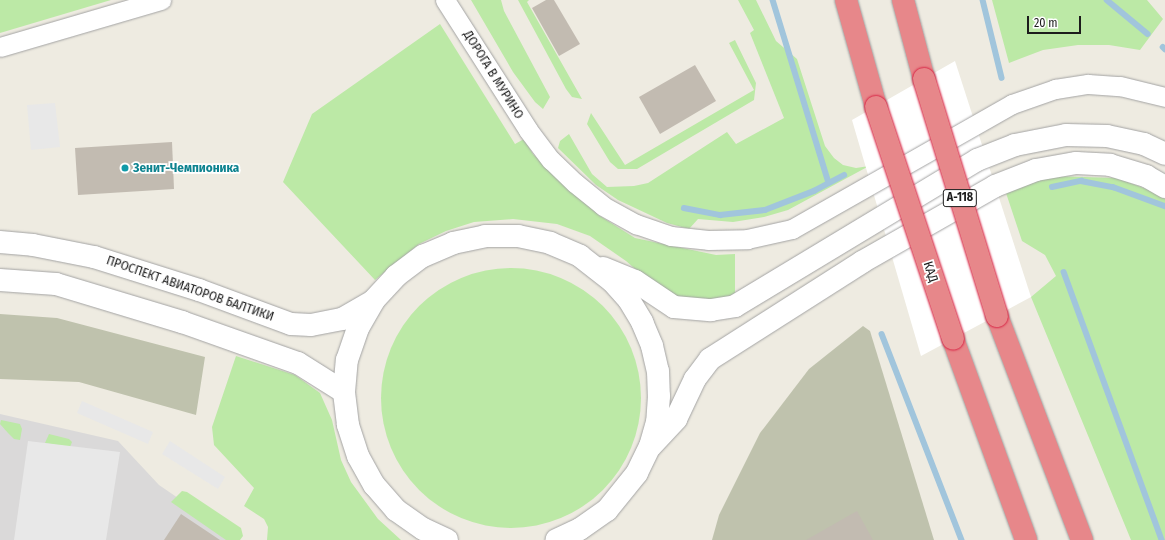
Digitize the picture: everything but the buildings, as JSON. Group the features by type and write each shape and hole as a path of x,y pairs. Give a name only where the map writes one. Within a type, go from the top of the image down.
{"highway":[{"name":"КАД","path":"846,0 876,107 952,339 1026,540"},
{"name":"А-118","path":"903,0 924,79 997,316 1082,540"}],"street":[{"path":"0,47 161,0"},
{"name":"ДОРОГА В МУРИНО","path":"445,0 542,150 574,183 603,206 636,224 670,236 708,240 747,239 792,229 1012,104 1055,89 1088,84 1120,86 1165,97"},
{"path":"447,540 423,529 396,510 374,485 356,450 348,425 344,392 347,360 358,328 374,300 396,276 423,256 453,243 485,236 518,236 550,243 593,264 635,281 674,307 711,310 729,307 754,295 977,160 1014,145 1066,135 1107,136 1144,144 1165,154"},
{"path":"650,446 676,419 695,379 710,359 862,262 995,186 1036,170 1076,163 1110,165 1146,176 1165,187"},
{"name":"ПРОСПЕКТ АВИАТОРОВ БАЛТИКИ","path":"0,242 33,245 94,257 199,290 291,324 311,325 342,319 374,300"},
{"path":"591,540 607,510 638,473 650,446 657,422 659,396 658,371 652,346 629,300 612,281 593,264"},
{"path":"0,280 56,284 182,322 298,363 344,392"},
{"path":"556,540 580,529 607,510"}],"shaded area":[{"path":"55,103 60,147 31,150 27,105"},
{"path":"0,314 57,318 205,357 196,415 79,382 0,379"},
{"path":"863,326 870,331 934,540 712,540 719,515 760,433 809,369"},
{"path":"82,401 153,432 148,444 77,413"},
{"path":"0,414 118,441 159,485 235,537 234,540 0,540"},
{"path":"28,441 120,452 106,540 14,540"},
{"path":"170,441 225,477 218,489 162,454"}],"green space":[{"path":"0,0 111,0 0,33"},
{"path":"471,0 501,0 504,11 550,97 543,109 535,102 513,72"},
{"path":"518,0 529,0 527,2 582,99 572,97 566,89"},
{"path":"738,0 756,0 776,41 797,59 825,146 834,158 843,165 856,168 869,166 788,210 764,217 733,222 698,219 689,229 667,223 618,200 596,185 558,148 560,141 569,134 592,174 607,187 634,186 648,183 727,132 736,144 784,118 750,33 754,30"},
{"path":"992,0 1147,0 1163,19 1140,50 1109,45 1078,45 1043,50 1009,63"},
{"path":"440,24 515,144 524,139 533,154 575,195 600,216 635,238 716,255 735,254 735,293 721,301 685,301 656,287 626,261 590,236 557,224 513,219 474,222 446,231 419,244 375,280 283,182 312,114"},
{"path":"735,40 756,83 754,100 637,169 618,169 610,162 587,124 591,113 625,165 754,90 729,43"},
{"path":"1051,176 1117,178 1149,190 1165,199 1165,540 1131,540 1031,297 1056,276 1045,255 1022,241 1006,193"},
{"path":"498,268 524,268 561,277 594,297 612,315 632,348 639,373 641,398 639,423 632,448 612,481 594,499 561,519 549,523 524,528 498,528 461,519 428,499 410,481 390,448 386,436 381,411 381,385 390,348 410,315 428,297 461,277 473,273"},
{"path":"236,356 295,375 320,393 332,420 341,460 351,482 378,519 401,540 267,540 268,527 264,519 244,506 254,488 214,445 212,427"},
{"path":"1,420 20,424 22,429 20,440 14,439 8,433 0,424"},
{"path":"49,434 69,439 72,442 70,447 45,443"},
{"path":"182,491 187,492 241,528 243,536 240,540 226,540 171,502"}],"pier":[{"path":"955,61 1031,297 921,356 852,120"}],"waterway":[{"path":"773,0 829,183"},
{"path":"983,0 1002,78"},
{"path":"1107,0 1148,34"},
{"path":"684,208 720,215 765,210 814,191 844,175"},
{"path":"1052,187 1081,181 1113,187 1165,206"},
{"path":"1064,272 1162,540"},
{"path":"882,334 962,540"}],"place":[{"name":"Зенит-Чемпионика","path":"125,168"}]}
